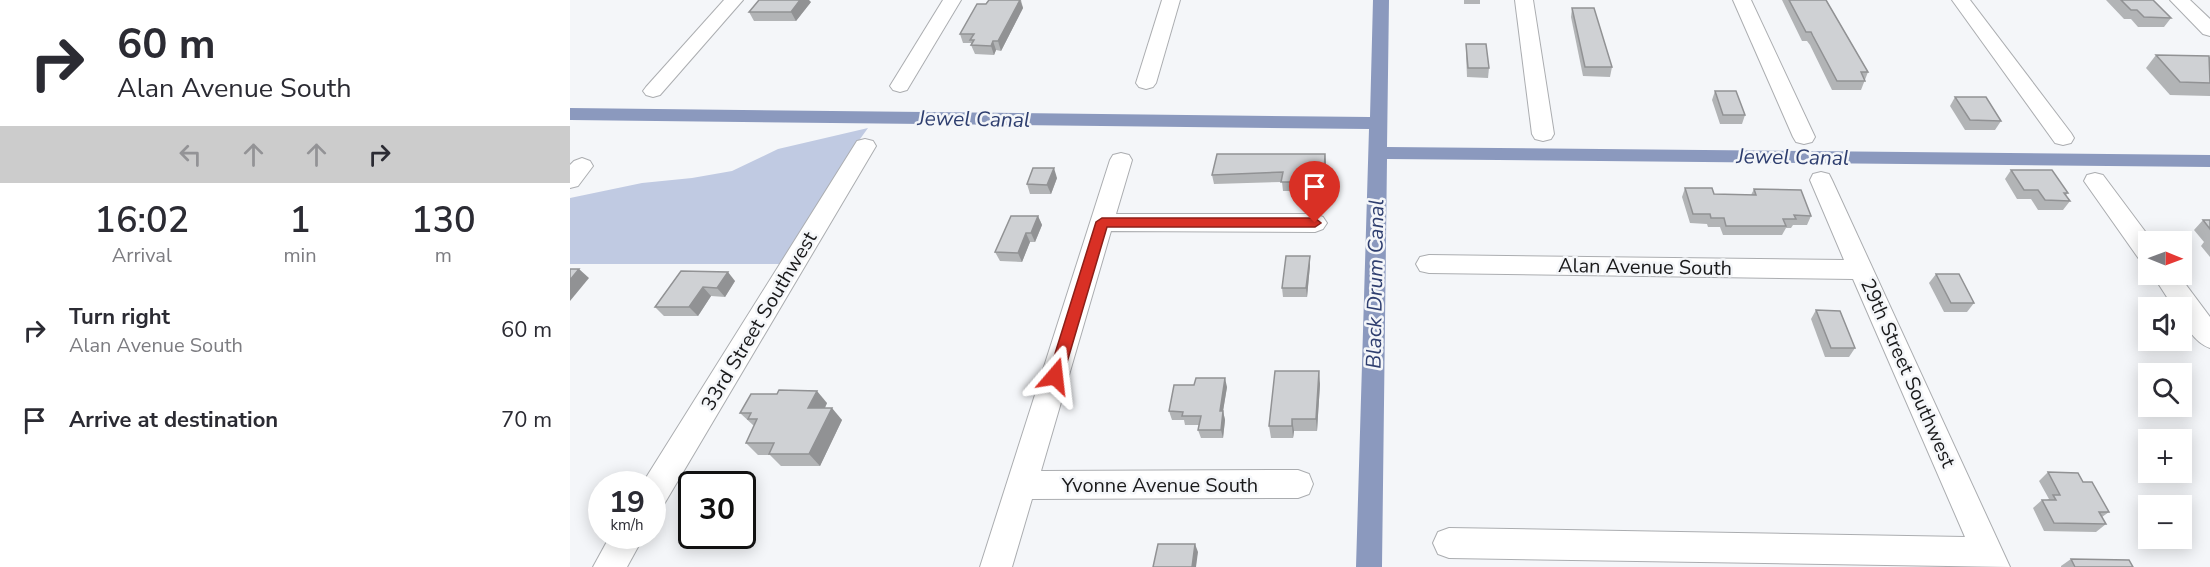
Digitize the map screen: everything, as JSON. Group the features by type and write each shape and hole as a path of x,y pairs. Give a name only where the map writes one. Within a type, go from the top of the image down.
{"street":[{"path":"653,91 734,0"},
{"path":"900,86 952,0"},
{"path":"1146,83 1171,0"},
{"path":"1524,0 1543,134"},
{"path":"1742,0 1804,137"},
{"path":"1961,0 2063,138"},
{"path":"2179,0 2210,30"},
{"name":"33rd Street Southwest","path":"666,473 865,146"},
{"path":"996,567 1121,160"},
{"name":"29th Street Southwest","path":"1821,180 1991,560"},
{"path":"2095,181 2138,239"},
{"path":"1102,222 1315,223"},
{"name":"Alan Avenue South","path":"1429,264 1862,270"},
{"path":"2172,285 2210,337"},
{"name":"Yvonne Avenue South","path":"1022,485 1298,484"},
{"path":"1449,543 1991,560"},
{"path":"609,567 620,549"}],"shaded area":[{"path":"868,128 842,164 829,204 781,264 570,264 570,198 642,183 732,171 778,149"}],"building":[{"path":"759,0 800,0 791,12 749,12"},
{"path":"989,0 1020,0 998,41 993,41 991,46 971,45 974,40 970,40 974,34 960,34 977,4 986,4"},
{"path":"1789,0 1826,0 1868,72 1861,72 1865,81 1837,81 1811,32 1806,32"},
{"path":"2121,0 2153,0 2171,18 2144,17 2137,10 2131,10"},
{"path":"1572,8 1594,8 1612,67 1585,67"},
{"path":"1466,44 1486,44 1489,68 1468,68"},
{"path":"2156,55 2209,56 2210,83 2180,82"},
{"path":"1715,91 1736,91 1745,115 1723,115"},
{"path":"1955,97 1986,97 2001,121 1970,120"},
{"path":"1217,154 1325,154 1324,175 1301,175 1300,182 1281,182 1283,172 1212,175"},
{"path":"1033,168 1054,168 1047,185 1027,184"},
{"path":"2011,170 2052,170 2068,193 2064,193 2070,201 2045,200 2038,190 2024,190"},
{"path":"1685,188 1712,188 1714,194 1756,195 1754,189 1801,190 1811,216 1794,215 1796,219 1783,219 1786,226 1726,226 1724,218 1711,218 1710,214 1693,214"},
{"path":"1011,216 1038,216 1031,233 1026,233 1018,253 995,252"},
{"path":"2203,220 2210,220 2210,229"},
{"path":"1286,256 1310,256 1306,288 1282,288"},
{"path":"570,269 579,269 570,280"},
{"path":"681,271 728,272 717,288 703,287 689,307 655,307"},
{"path":"1936,274 1959,274 1974,303 1951,303"},
{"path":"1816,310 1840,311 1855,348 1831,348"},
{"path":"1275,371 1319,371 1316,419 1292,419 1292,426 1269,426"},
{"path":"1196,378 1225,378 1220,411 1223,411 1221,430 1198,430 1201,416 1182,416 1183,412 1169,411 1174,385 1194,385"},
{"path":"779,390 817,391 808,408 832,408 809,454 769,454 774,443 746,443 757,419 748,419 751,413 740,413 751,394 777,394"},
{"path":"2048,472 2078,473 2083,482 2092,482 2109,512 2099,512 2106,524 2054,523 2042,500 2056,500 2053,495 2060,495"},
{"path":"1158,544 1195,544 1192,567 1153,567"},
{"path":"2071,559 2129,560 2133,567 2075,567"}],"waterway":[{"name":"Black Drum Canal","path":"1378,153 1381,0"},
{"name":"Jewel Canal","path":"570,114 1378,123"},
{"name":"Black Drum Canal","path":"1369,567 1378,153"},
{"name":"Jewel Canal","path":"1378,153 2210,161"}],"route":[{"path":"1055,376 1102,222 1315,223"}]}
